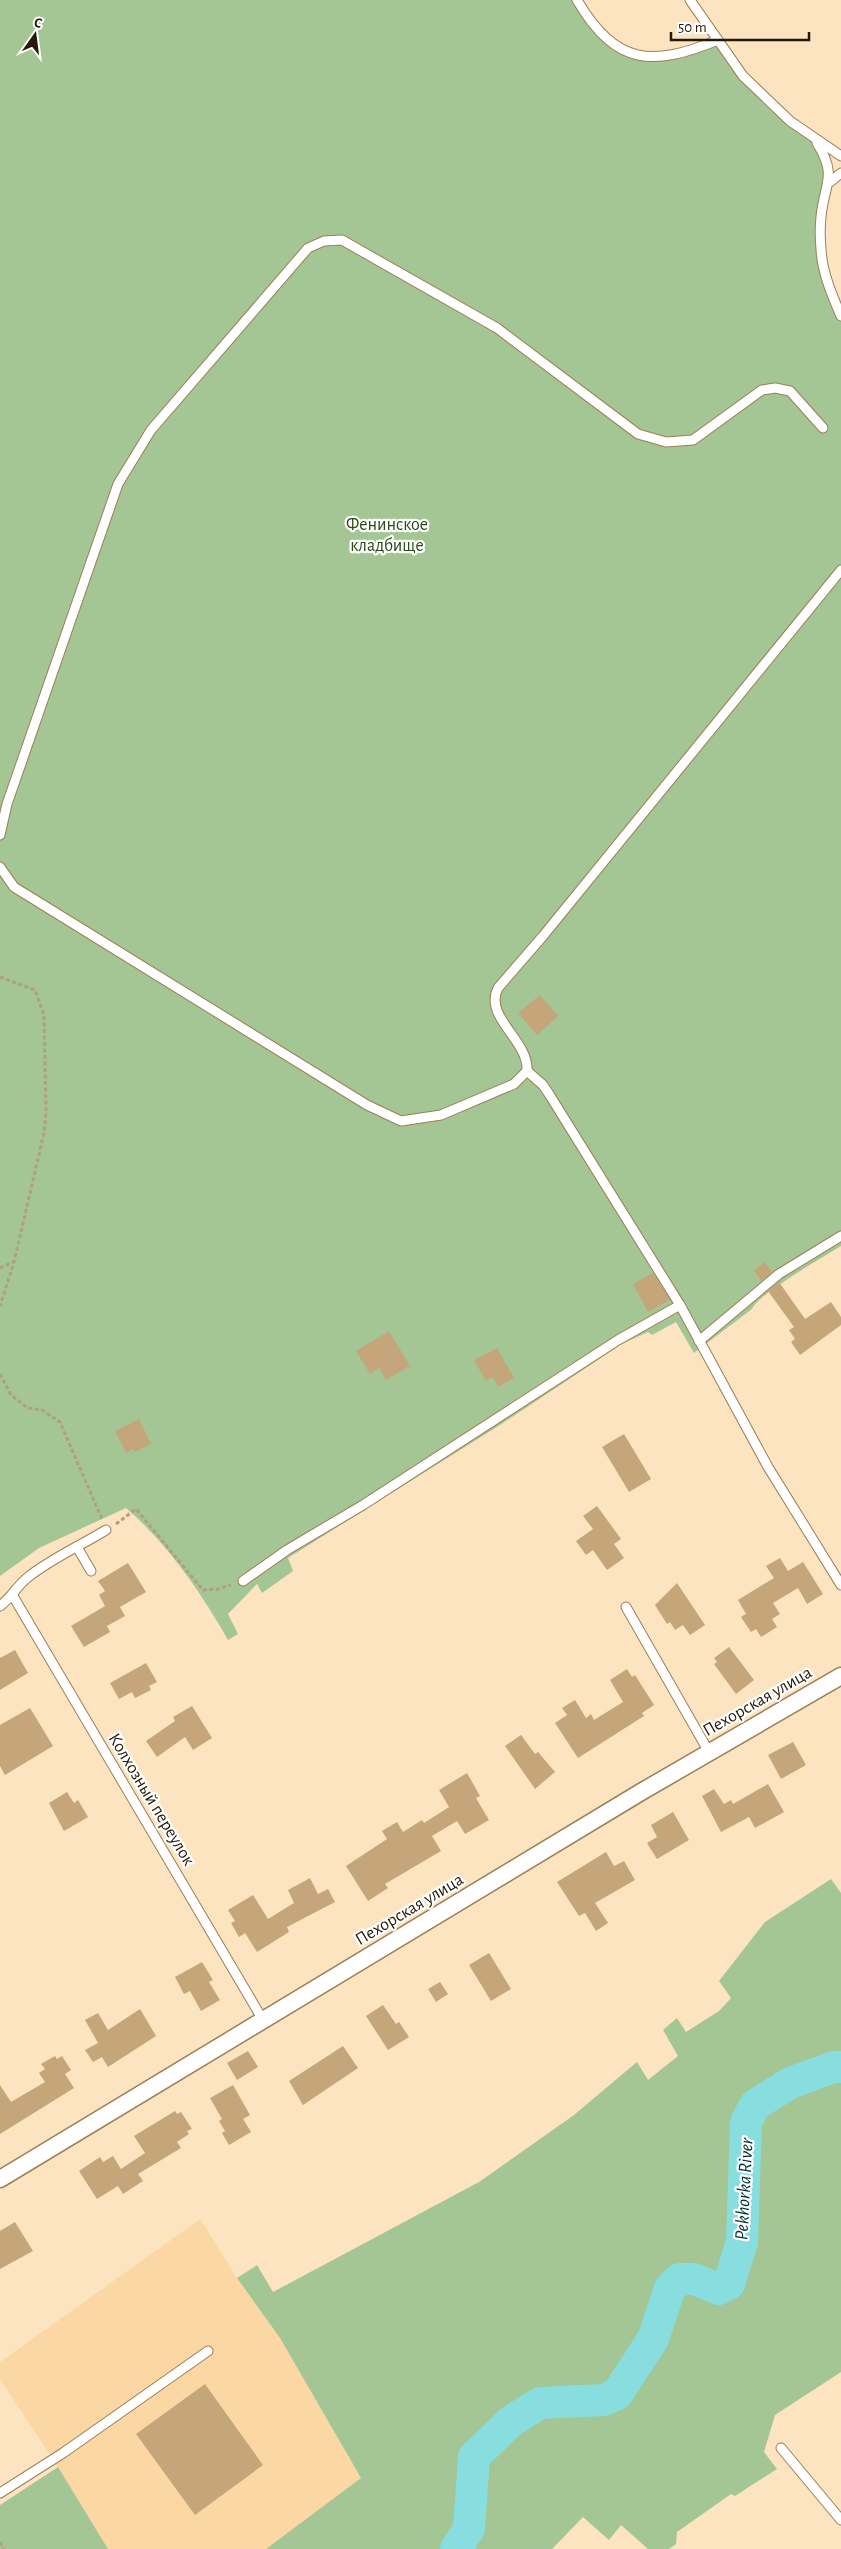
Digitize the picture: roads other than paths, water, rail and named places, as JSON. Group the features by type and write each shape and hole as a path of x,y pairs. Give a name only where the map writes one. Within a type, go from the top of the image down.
{"street":[{"name":"Пехорская улица","path":"0,2179 709,1752 841,1676"}],"lane":[{"path":"577,0 593,24 609,39 627,52 645,58 665,58 686,53 718,40"},
{"path":"690,0 743,76 790,121 841,156"},
{"path":"815,139 824,154 830,182 821,217 821,250 829,290 841,316"},
{"path":"830,182 841,173"},
{"path":"0,835 7,804 118,484 151,430 308,248 324,241 342,240 497,328 638,434 666,442 693,440 762,390 775,388 790,391 823,428"},
{"path":"0,867 14,887 367,1106 401,1121 441,1114 514,1084 527,1071 528,1059 494,1007 494,994 841,570"},
{"path":"527,1071 543,1085 549,1094 680,1305 768,1467 841,1585"},
{"path":"699,1341 779,1274 841,1236"},
{"path":"244,1581 287,1550 364,1505 618,1340 680,1305"},
{"path":"0,1606 13,1596 25,1580 106,1530"},
{"path":"77,1547 91,1571"},
{"name":"Колхозный переулок","path":"13,1596 263,2020"},
{"path":"626,1607 709,1752"},
{"path":"0,2493 63,2453 208,2351"},
{"path":"781,2448 840,2518"}],"waterway":[{"name":"Pekhorka River","path":"456,2549 469,2529 474,2457 510,2422 540,2403 604,2400 617,2394 653,2339 670,2288 680,2279 694,2279 719,2289 729,2284 742,2242 746,2122 755,2105 790,2083 834,2067 841,2067"}],"park label":[{"name":"Фенинское кладбище","path":"387,534"}]}
